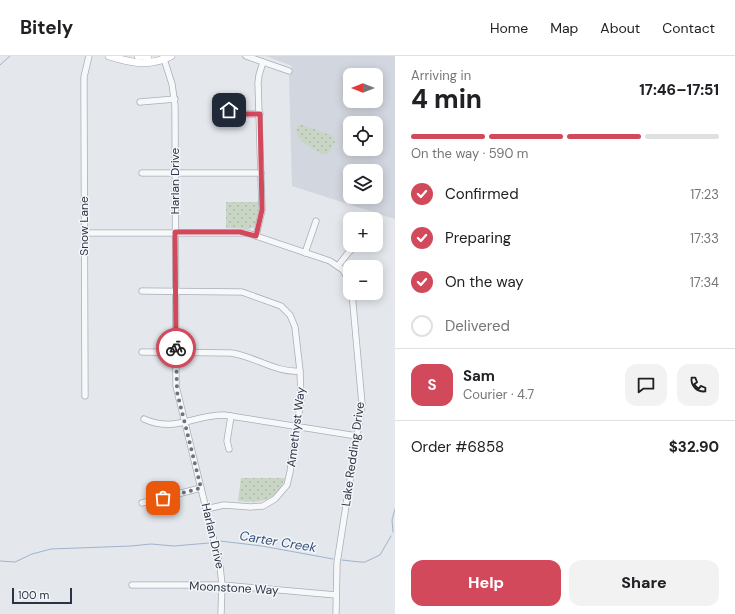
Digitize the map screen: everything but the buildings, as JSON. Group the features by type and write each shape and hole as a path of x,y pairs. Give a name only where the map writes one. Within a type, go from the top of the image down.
{"main road":[{"path":"110,56 129,62 142,64 151,63 171,56"},
{"path":"138,56 148,56"}],"street":[{"name":"Snow Lane","path":"85,396 84,83 88,56"},
{"path":"246,56 289,71"},
{"name":"Harlan Drive","path":"163,58 172,84 175,99 176,389 221,570 221,614"},
{"path":"256,236 262,213 258,83 259,75 264,62"},
{"path":"140,102 175,99"},
{"path":"229,110 240,114 260,114"},
{"path":"142,173 261,173"},
{"path":"305,253 316,221"},
{"path":"84,233 240,232 330,261 343,271"},
{"path":"338,266 349,252"},
{"name":"Amethyst Way","path":"142,291 239,291 280,306 290,315 295,327 302,399 289,480 284,491 276,499 265,505 255,507 224,505 206,508"},
{"name":"Lake Redding Drive","path":"336,614 337,563 362,402 353,300"},
{"path":"142,352 236,353 281,369 300,371"},
{"path":"144,420 164,426 185,423 218,415 357,436"},
{"path":"229,449 227,441 231,416"},
{"path":"142,503 201,488"},
{"name":"Moonstone Way","path":"132,584 222,585 336,595"}],"shaded area":[{"path":"266,56 395,56 395,219 383,215 383,212 373,212 348,204 383,204 383,164 343,164 343,202 292,186 289,76 292,66"}],"green space":[{"path":"300,124 333,136 335,142 328,154 317,151 298,137 297,127"},
{"path":"226,202 258,202 258,215 254,227 250,229 226,228"},
{"path":"241,478 285,478 282,486 272,496 267,499 254,502 238,501"}],"waterway":[{"path":"0,65 10,56"},
{"name":"Carter Creek","path":"393,532 392,520 395,509"},
{"name":"Carter Creek","path":"342,560 365,562 380,555 391,536"},
{"name":"Carter Creek","path":"220,541 262,546 333,559"},
{"path":"0,561 15,562 32,554 51,549 151,544 174,546 209,543"}],"way so far":[{"path":"163,498 201,488 177,392 176,348"}],"route":[{"path":"176,348 175,232 240,232 256,236 262,213 260,114 240,114 229,110"}]}
